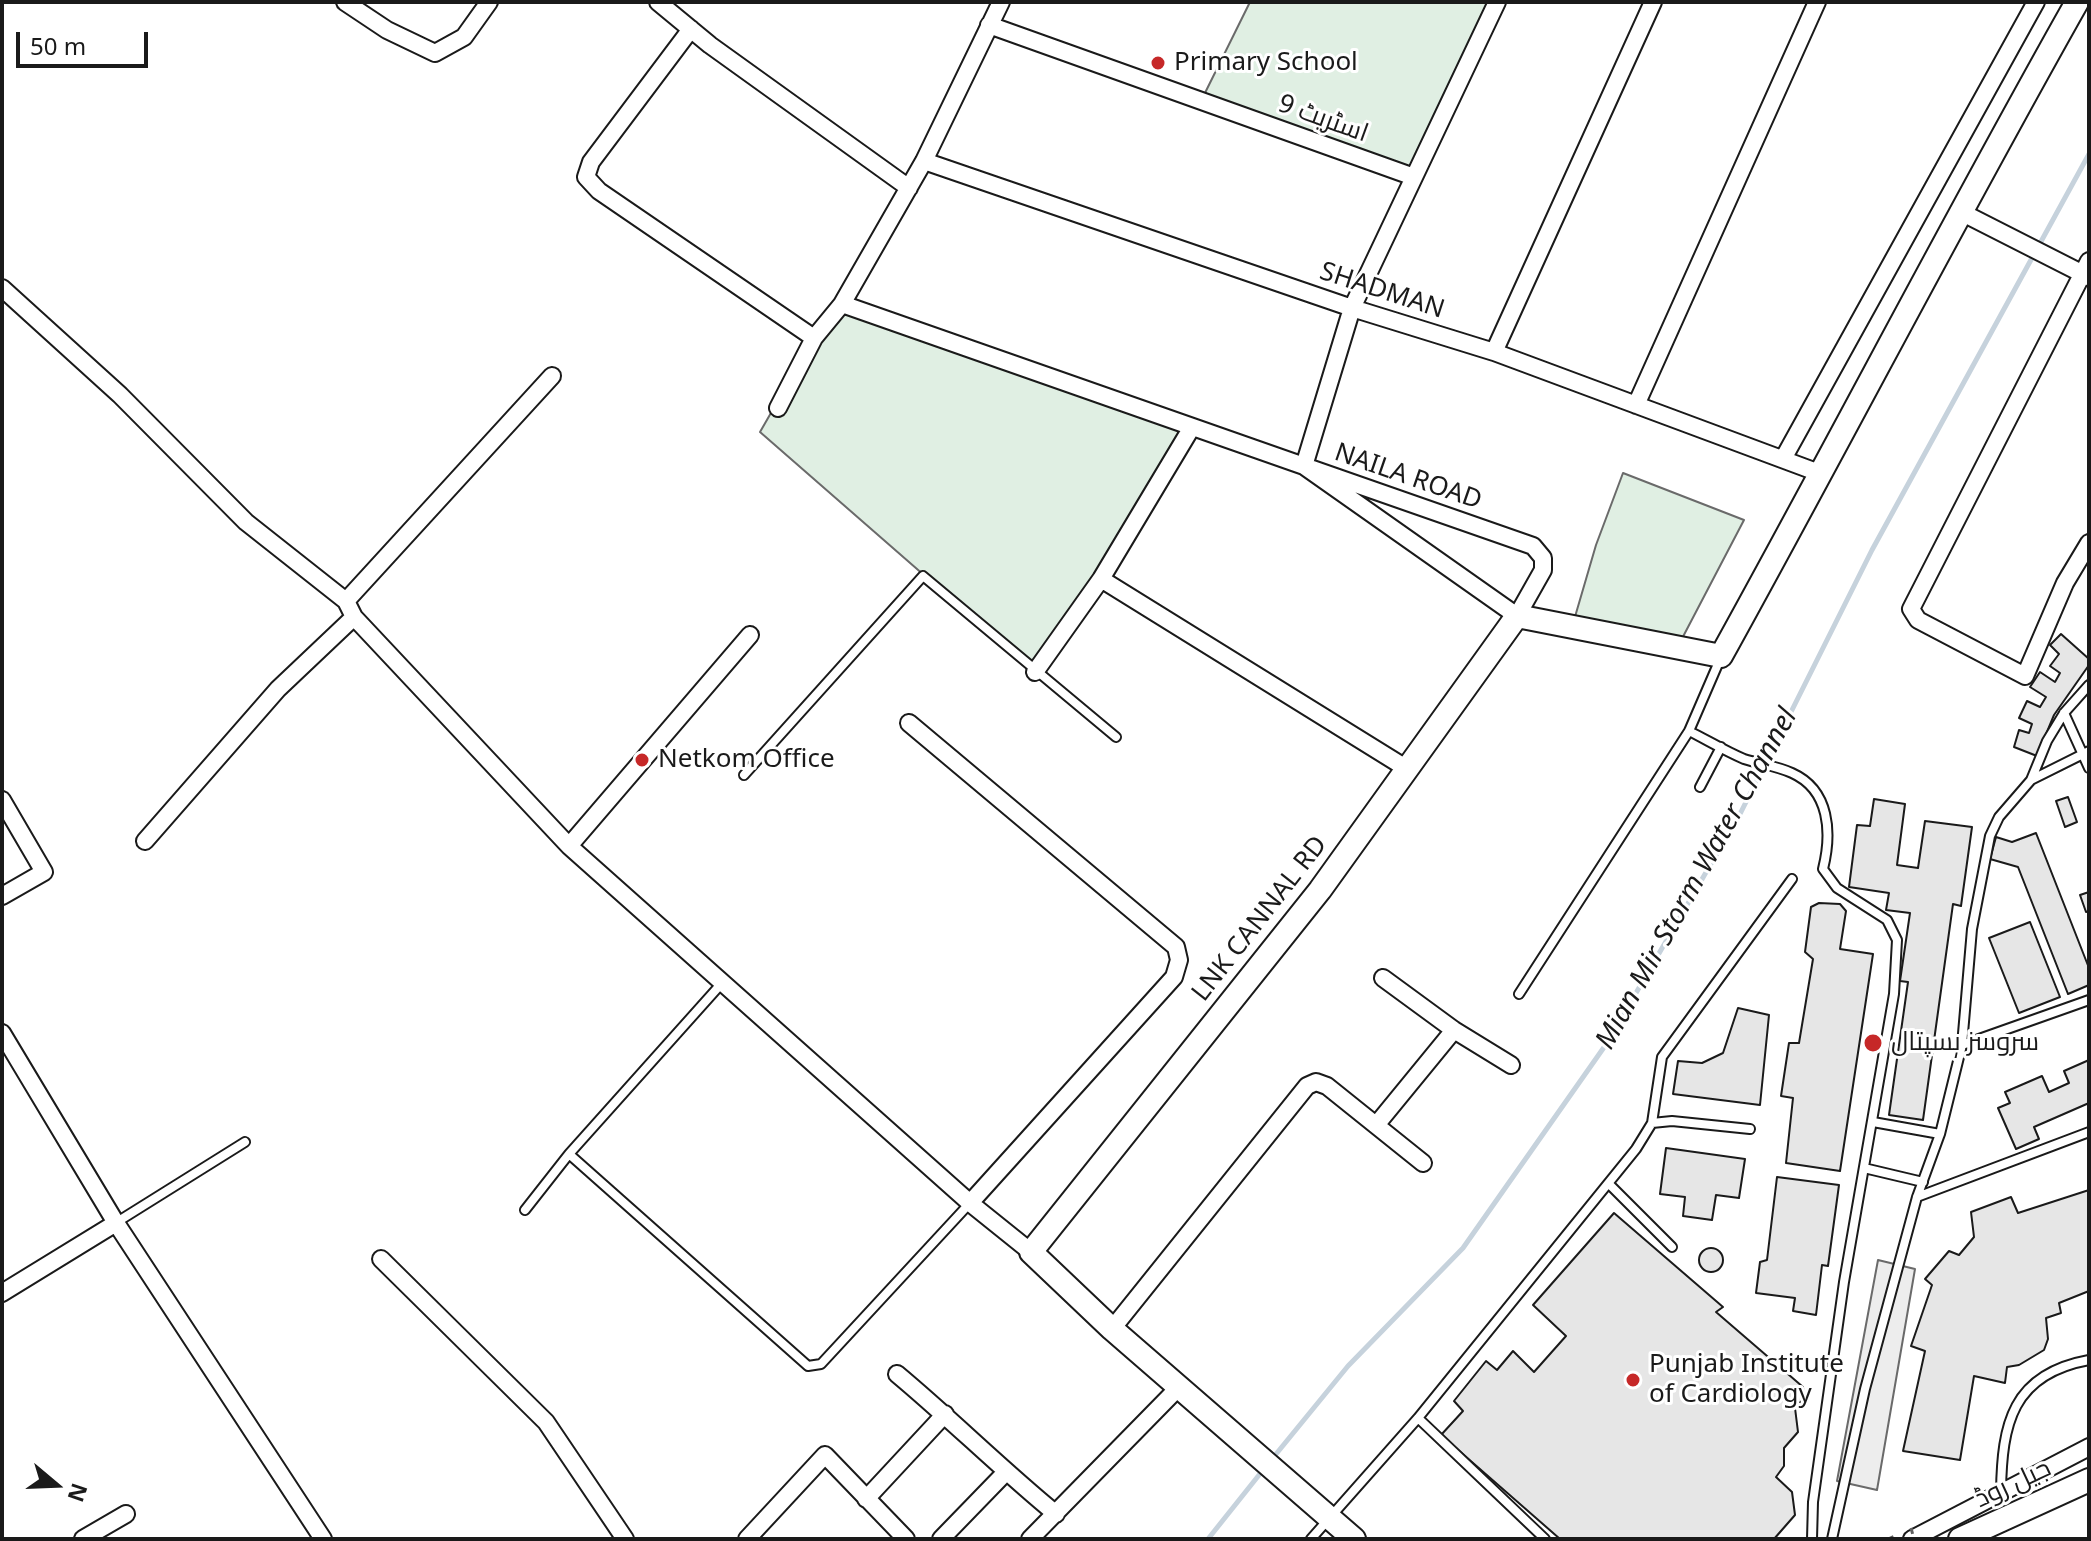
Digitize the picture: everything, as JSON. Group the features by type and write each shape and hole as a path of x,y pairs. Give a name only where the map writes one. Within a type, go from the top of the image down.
{"street":[{"path":"345,2 387,30 435,53 464,37 489,2"},
{"path":"658,2 909,188"},
{"path":"778,408 814,338 842,304 924,161 1001,2"},
{"name":"NAILA ROAD","path":"1497,2 1352,308 1304,466 1533,546 1543,558 1543,570 1517,616"},
{"path":"1494,352 1653,2"},
{"path":"1636,405 1817,2"},
{"path":"1783,459 2036,2"},
{"path":"842,304 1304,466 1517,616 1721,656 1822,474 1959,211 2077,2"},
{"name":"اسٹریٹ 9","path":"989,25 1414,177"},
{"path":"691,29 591,162 586,177 599,191 814,338"},
{"name":"SHADMAN","path":"924,161 1352,308 1494,352 1822,474"},
{"path":"1959,211 2082,269 1911,609 1918,620 2025,676 2065,583 2089,543"},
{"path":"2,288 120,395 246,522 346,601 354,617 569,846 970,1203 1031,1252 1112,1329 1354,1539"},
{"path":"346,601 552,376"},
{"path":"1035,672 1101,579 1192,427"},
{"path":"1101,579 1409,770"},
{"name":"LNK CANNAL RD","path":"1031,1252 1310,903 1409,770 1517,616"},
{"path":"145,841 278,689 354,617"},
{"path":"569,846 750,635"},
{"path":"909,723 1176,947 1179,960 1174,977 970,1203"},
{"path":"2,800 44,872 2,896"},
{"path":"1383,978 1454,1030 1511,1065"},
{"path":"1377,1124 1454,1030"},
{"path":"2,1033 116,1223 323,1539"},
{"path":"1112,1329 1307,1086 1316,1082 1327,1086 1423,1163"},
{"path":"2,1293 116,1223"},
{"path":"381,1259 546,1422 625,1539"},
{"path":"897,1374 945,1414 1005,1473 1056,1514"},
{"path":"1030,1539 1179,1387"},
{"path":"866,1499 945,1414"},
{"path":"1912,1535 2089,1447"},
{"path":"747,1539 825,1455 906,1539"},
{"path":"941,1539 1005,1473"},
{"name":"جیل روڈ","path":"1960,1539 2089,1480"},
{"path":"1983,1539 2030,1508"},
{"path":"83,1539 126,1514"}],"lane":[{"path":"744,775 923,576 1116,737"},
{"path":"1519,994 1689,731 1721,656"},
{"path":"1832,1539 1865,1389 1917,1197 1940,1134 1962,1045 1972,929 1987,847 1999,817 2031,780 2064,713 2089,685"},
{"path":"2064,713 2086,752 2089,768"},
{"path":"1689,731 1743,758 1791,772 1811,784 1821,798 1829,847 1823,869 1837,888 1887,920 1897,940 1894,994 1819,1459 1812,1539"},
{"path":"1700,787 1721,747"},
{"path":"2031,780 2086,752"},
{"path":"1311,1539 1418,1418 1610,1185 1652,1123 1662,1057 1792,879"},
{"path":"525,1210 569,1154 723,983"},
{"path":"1962,1045 2089,1000"},
{"path":"1652,1123 1672,1121 1750,1129"},
{"path":"1873,1122 1940,1134"},
{"path":"1917,1197 2089,1132"},
{"path":"116,1223 245,1142"},
{"path":"569,1154 808,1366 821,1364 970,1203"},
{"path":"1864,1168 1923,1182"},
{"path":"1610,1185 1672,1247"},
{"path":"2001,1492 2002,1451 2012,1407 2033,1384 2064,1367 2089,1360"},
{"path":"1418,1418 1545,1539"}],"green space":[{"path":"1250,2 1497,2 1414,177 1201,101"},
{"path":"842,304 1192,427 1035,672 760,432 814,338"},
{"path":"1623,473 1744,520 1675,652 1572,627 1596,545"}],"shaded area":[{"path":"1878,1260 1915,1269 1877,1490 1837,1481"}],"building":[{"path":"2061,634 2089,659 2089,665 2054,715 2037,756 2014,747 2019,730 2029,733 2032,724 2019,718 2027,701 2040,707 2046,697 2030,687 2040,672 2055,682 2060,673 2050,666 2059,654 2050,645"},
{"path":"2068,797 2077,822 2065,827 2056,801"},
{"path":"1874,799 1905,804 1897,865 1918,868 1925,821 1972,827 1961,906 1953,904 1923,1120 1889,1115 1908,982 1900,981 1910,913 1886,910 1889,893 1849,887 1857,825 1870,826"},
{"path":"2036,833 2089,968 2089,985 2068,994 2018,867 1990,859 1996,837 2012,842"},
{"path":"2089,892 2089,911 2086,912 2080,895"},
{"path":"1819,903 1840,904 1846,911 1840,949 1873,954 1840,1171 1786,1163 1793,1098 1781,1096 1789,1043 1799,1043 1813,959 1805,952 1811,907"},
{"path":"2030,922 2060,997 2019,1013 1989,938"},
{"path":"1738,1008 1769,1015 1760,1105 1673,1094 1678,1061 1702,1063 1723,1053"},
{"path":"2089,1060 2089,1103 2034,1127 2039,1139 2016,1149 1998,1108 2010,1103 2005,1092 2042,1076 2049,1092 2069,1083 2064,1071"},
{"path":"1666,1148 1745,1159 1739,1198 1716,1195 1712,1220 1683,1216 1685,1197 1660,1194"},
{"path":"1777,1177 1839,1185 1828,1266 1822,1265 1816,1315 1793,1311 1795,1298 1756,1293 1760,1262 1767,1260"},
{"path":"2089,1190 2089,1291 2059,1303 2061,1313 2046,1318 2048,1339 2044,1350 2019,1365 2007,1367 2005,1383 1974,1376 1960,1460 1903,1451 1925,1351 1911,1346 1932,1285 1925,1279 1949,1251 1959,1255 1974,1237 1971,1212 2011,1197 2018,1213"},
{"name":"Punjab Institute of Cardiology","path":"1614,1213 1723,1307 1716,1312 1803,1387 1804,1398 1795,1408 1798,1432 1784,1448 1784,1466 1776,1477 1792,1492 1795,1515 1774,1539 1560,1539 1441,1435 1463,1411 1454,1401 1486,1361 1497,1370 1513,1351 1534,1372 1566,1336 1533,1305"},
{"path":"1711,1248 1719,1252 1723,1260 1719,1268 1711,1272 1703,1268 1699,1260 1703,1252"}],"waterway":[{"name":"Mian Mir Storm Water Channel","path":"1272,1459 1348,1366 1463,1248 1607,1043 1741,812 1872,550 2089,154"},
{"name":"Mian Mir Storm Water Channel","path":"1208,1539 1263,1470"}],"place":[{"name":"Primary School","path":"1158,63"},
{"name":"Netkom Office","path":"642,760"},
{"name":"سروسز ہسپتال","path":"1873,1043"},
{"name":"Punjab Institute of Cardiology","path":"1633,1380"}]}
